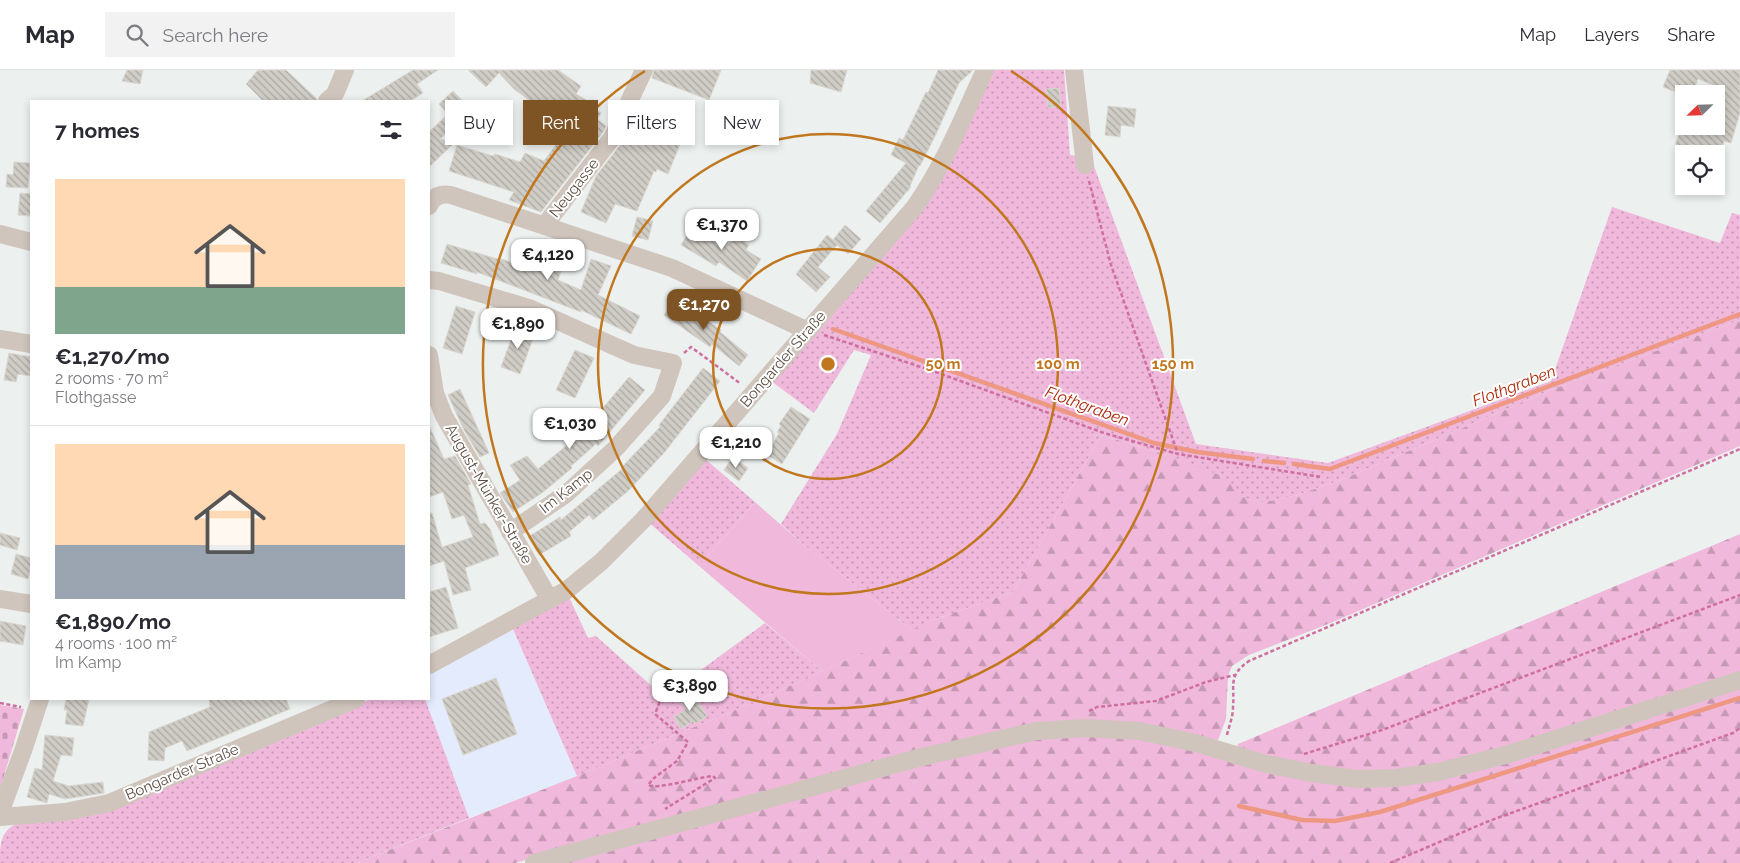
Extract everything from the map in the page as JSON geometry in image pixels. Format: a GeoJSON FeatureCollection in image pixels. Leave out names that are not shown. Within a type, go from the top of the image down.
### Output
{"type":"FeatureCollection","features":[{"type":"Feature","properties":{"kind":"street"},"geometry":{"type":"LineString","coordinates":[[328,100],[335,94],[345,70]]}},
{"type":"Feature","properties":{"kind":"street","name":"Neugasse"},"geometry":{"type":"LineString","coordinates":[[544,226],[612,138],[644,70]]}},
{"type":"Feature","properties":{"kind":"street","name":"Bongarder Straße"},"geometry":{"type":"LineString","coordinates":[[430,664],[550,600],[582,579],[621,544],[661,501],[903,222],[923,196],[942,162],[985,70]]}},
{"type":"Feature","properties":{"kind":"street"},"geometry":{"type":"LineString","coordinates":[[1074,70],[1085,165]]}},
{"type":"Feature","properties":{"kind":"street"},"geometry":{"type":"LineString","coordinates":[[430,205],[437,196],[448,194],[618,249],[672,268],[808,331]]}},
{"type":"Feature","properties":{"kind":"street"},"geometry":{"type":"LineString","coordinates":[[0,234],[30,242]]}},
{"type":"Feature","properties":{"kind":"street"},"geometry":{"type":"LineString","coordinates":[[430,280],[529,308],[634,355],[673,362]]}},
{"type":"Feature","properties":{"kind":"street"},"geometry":{"type":"LineString","coordinates":[[0,339],[30,344]]}},
{"type":"Feature","properties":{"kind":"street","name":"August-Münker-Straße"},"geometry":{"type":"LineString","coordinates":[[430,361],[435,393],[444,416],[550,600]]}},
{"type":"Feature","properties":{"kind":"street","name":"Im Kamp"},"geometry":{"type":"LineString","coordinates":[[510,532],[566,494],[616,448],[662,396],[673,362]]}},
{"type":"Feature","properties":{"kind":"street"},"geometry":{"type":"LineString","coordinates":[[0,599],[30,604]]}},
{"type":"Feature","properties":{"kind":"street"},"geometry":{"type":"LineString","coordinates":[[534,863],[931,755],[1020,734],[1071,728],[1139,731],[1196,743],[1266,764],[1343,778],[1369,780],[1410,777],[1453,769],[1509,754],[1740,680]]}},
{"type":"Feature","properties":{"kind":"street","name":"Bongarder Straße"},"geometry":{"type":"LineString","coordinates":[[0,815],[65,812],[108,803],[354,700]]}},
{"type":"Feature","properties":{"kind":"street"},"geometry":{"type":"LineString","coordinates":[[0,815],[38,704]]}},
{"type":"Feature","properties":{"kind":"path"},"geometry":{"type":"LineString","coordinates":[[1085,165],[1111,266],[1178,454]]}},
{"type":"Feature","properties":{"kind":"path"},"geometry":{"type":"LineString","coordinates":[[808,331],[930,370],[1104,433],[1178,454],[1321,477]]}},
{"type":"Feature","properties":{"kind":"path"},"geometry":{"type":"LineString","coordinates":[[673,362],[691,347],[753,393]]}},
{"type":"Feature","properties":{"kind":"path"},"geometry":{"type":"LineString","coordinates":[[1071,728],[1097,707],[1156,701],[1206,682],[1234,675],[1243,665],[1254,659],[1740,449]]}},
{"type":"Feature","properties":{"kind":"path"},"geometry":{"type":"LineString","coordinates":[[1300,755],[1382,730],[1740,595]]}},
{"type":"Feature","properties":{"kind":"path"},"geometry":{"type":"LineString","coordinates":[[1222,751],[1233,710],[1234,675]]}},
{"type":"Feature","properties":{"kind":"path"},"geometry":{"type":"LineString","coordinates":[[658,814],[715,778],[713,776],[698,777],[664,786],[651,787],[648,785],[654,778],[677,761],[688,742],[655,714],[662,696]]}},
{"type":"Feature","properties":{"kind":"path"},"geometry":{"type":"LineString","coordinates":[[0,703],[38,704]]}},
{"type":"Feature","properties":{"kind":"path"},"geometry":{"type":"LineString","coordinates":[[1390,863],[1489,821],[1733,733],[1740,728]]}},
{"type":"Feature","properties":{"kind":"shaded area"},"geometry":{"type":"Polygon","coordinates":[[[513,629],[577,776],[469,818],[425,700],[430,700],[430,672],[513,629]]]}},
{"type":"Feature","properties":{"kind":"green space"},"geometry":{"type":"Polygon","coordinates":[[[990,70],[1064,70],[1070,155],[1091,158],[1196,444],[1328,463],[1551,381],[1612,207],[1720,243],[1732,213],[1740,215],[1740,320],[1551,390],[1341,480],[1294,496],[1260,503],[1237,495],[1167,455],[1101,435],[1013,592],[933,620],[912,630],[804,545],[781,524],[837,434],[871,355],[854,350],[814,413],[771,381],[922,207],[990,70]]]}},
{"type":"Feature","properties":{"kind":"green space"},"geometry":{"type":"Polygon","coordinates":[[[1740,320],[1740,446],[1333,622],[1249,655],[1232,666],[1228,676],[1226,719],[1218,740],[1093,720],[581,844],[515,863],[356,863],[577,776],[759,700],[933,620],[1013,592],[1101,435],[1167,455],[1227,478],[1238,495],[1260,503],[1294,496],[1341,480],[1551,390],[1740,320]]]}},
{"type":"Feature","properties":{"kind":"green space"},"geometry":{"type":"Polygon","coordinates":[[[704,458],[755,502],[699,566],[647,521],[704,458]]]}},
{"type":"Feature","properties":{"kind":"green space"},"geometry":{"type":"Polygon","coordinates":[[[755,502],[804,545],[912,630],[822,671],[699,566],[755,502]]]}},
{"type":"Feature","properties":{"kind":"green space"},"geometry":{"type":"Polygon","coordinates":[[[1740,534],[1740,674],[1462,761],[1371,774],[1264,757],[1237,747],[1238,744],[1740,534]]]}},
{"type":"Feature","properties":{"kind":"green space"},"geometry":{"type":"Polygon","coordinates":[[[569,597],[588,638],[596,636],[664,697],[765,623],[822,671],[759,700],[577,776],[513,629],[569,597]]]}},
{"type":"Feature","properties":{"kind":"green space"},"geometry":{"type":"Polygon","coordinates":[[[1740,686],[1740,863],[555,863],[1028,738],[1126,735],[1365,785],[1740,686]]]}},
{"type":"Feature","properties":{"kind":"green space"},"geometry":{"type":"Polygon","coordinates":[[[369,700],[425,700],[469,818],[356,863],[0,863],[3,836],[14,825],[273,741],[369,700]]]}},
{"type":"Feature","properties":{"kind":"green space"},"geometry":{"type":"Polygon","coordinates":[[[0,705],[24,709],[0,789],[0,705]]]}},
{"type":"Feature","properties":{"kind":"building"},"geometry":{"type":"Polygon","coordinates":[[[127,70],[143,70],[140,84],[122,81],[127,70]]]}},
{"type":"Feature","properties":{"kind":"building"},"geometry":{"type":"Polygon","coordinates":[[[258,70],[286,70],[317,100],[262,100],[246,84],[258,70]]]}},
{"type":"Feature","properties":{"kind":"building"},"geometry":{"type":"Polygon","coordinates":[[[413,70],[438,70],[417,84],[423,93],[412,100],[364,100],[413,70]]]}},
{"type":"Feature","properties":{"kind":"building"},"geometry":{"type":"Polygon","coordinates":[[[468,70],[558,70],[581,86],[576,94],[586,100],[529,100],[514,89],[499,73],[486,87],[468,70]]]}},
{"type":"Feature","properties":{"kind":"building"},"geometry":{"type":"Polygon","coordinates":[[[654,70],[721,70],[709,100],[652,78],[654,70]]]}},
{"type":"Feature","properties":{"kind":"building"},"geometry":{"type":"Polygon","coordinates":[[[811,70],[847,70],[841,92],[810,83],[811,70]]]}},
{"type":"Feature","properties":{"kind":"building"},"geometry":{"type":"Polygon","coordinates":[[[938,70],[973,70],[959,83],[936,134],[919,165],[911,187],[880,223],[866,211],[906,163],[891,155],[899,138],[903,140],[938,70]]]}},
{"type":"Feature","properties":{"kind":"building"},"geometry":{"type":"Polygon","coordinates":[[[1670,70],[1740,70],[1740,113],[1731,143],[1724,141],[1723,145],[1675,145],[1679,135],[1725,135],[1725,85],[1713,85],[1698,79],[1696,85],[1675,85],[1675,92],[1663,87],[1670,70]]]}},
{"type":"Feature","properties":{"kind":"building"},"geometry":{"type":"Polygon","coordinates":[[[1059,88],[1061,106],[1048,108],[1046,89],[1059,88]]]}},
{"type":"Feature","properties":{"kind":"building"},"geometry":{"type":"Polygon","coordinates":[[[453,91],[462,100],[445,100],[445,111],[439,104],[453,91]]]}},
{"type":"Feature","properties":{"kind":"building"},"geometry":{"type":"Polygon","coordinates":[[[1108,106],[1136,109],[1134,127],[1121,125],[1120,137],[1105,135],[1108,106]]]}},
{"type":"Feature","properties":{"kind":"building"},"geometry":{"type":"Polygon","coordinates":[[[445,117],[445,134],[440,139],[445,140],[445,145],[452,145],[430,166],[430,131],[445,117]]]}},
{"type":"Feature","properties":{"kind":"building"},"geometry":{"type":"Polygon","coordinates":[[[598,120],[606,126],[598,138],[598,120]]]}},
{"type":"Feature","properties":{"kind":"building"},"geometry":{"type":"Polygon","coordinates":[[[457,145],[520,162],[525,153],[544,161],[556,145],[593,145],[541,212],[509,200],[514,192],[449,171],[457,145]]]}},
{"type":"Feature","properties":{"kind":"building"},"geometry":{"type":"Polygon","coordinates":[[[620,145],[680,145],[668,174],[657,169],[656,172],[654,171],[637,211],[615,204],[606,223],[581,212],[596,176],[620,145]]]}},
{"type":"Feature","properties":{"kind":"building"},"geometry":{"type":"Polygon","coordinates":[[[14,162],[30,163],[28,188],[6,187],[7,174],[13,175],[14,162]]]}},
{"type":"Feature","properties":{"kind":"building"},"geometry":{"type":"Polygon","coordinates":[[[20,193],[30,194],[30,216],[18,215],[20,193]]]}},
{"type":"Feature","properties":{"kind":"building"},"geometry":{"type":"Polygon","coordinates":[[[637,217],[653,221],[648,240],[632,236],[637,217]]]}},
{"type":"Feature","properties":{"kind":"building"},"geometry":{"type":"Polygon","coordinates":[[[694,223],[729,244],[734,235],[749,245],[746,250],[761,259],[747,281],[719,262],[716,266],[681,245],[694,223]]]}},
{"type":"Feature","properties":{"kind":"building"},"geometry":{"type":"Polygon","coordinates":[[[845,225],[861,239],[848,254],[837,245],[818,267],[830,277],[816,292],[796,274],[827,235],[833,240],[845,225]]]}},
{"type":"Feature","properties":{"kind":"building"},"geometry":{"type":"Polygon","coordinates":[[[531,242],[567,253],[558,280],[581,290],[591,259],[611,266],[598,295],[640,316],[631,334],[581,310],[581,312],[477,272],[477,274],[441,263],[447,244],[502,259],[523,267],[531,242]]]}},
{"type":"Feature","properties":{"kind":"building"},"geometry":{"type":"Polygon","coordinates":[[[675,299],[721,330],[720,332],[748,355],[739,366],[712,344],[710,347],[664,315],[675,299]]]}},
{"type":"Feature","properties":{"kind":"building"},"geometry":{"type":"Polygon","coordinates":[[[456,306],[475,312],[462,354],[443,348],[456,306]]]}},
{"type":"Feature","properties":{"kind":"building"},"geometry":{"type":"Polygon","coordinates":[[[516,326],[535,333],[520,374],[501,367],[516,326]]]}},
{"type":"Feature","properties":{"kind":"building"},"geometry":{"type":"Polygon","coordinates":[[[575,350],[594,358],[575,398],[556,390],[575,350]]]}},
{"type":"Feature","properties":{"kind":"building"},"geometry":{"type":"Polygon","coordinates":[[[9,353],[30,357],[30,376],[18,374],[16,382],[4,380],[9,353]]]}},
{"type":"Feature","properties":{"kind":"building"},"geometry":{"type":"Polygon","coordinates":[[[703,368],[720,381],[664,453],[628,491],[593,520],[589,515],[569,532],[571,536],[539,555],[528,537],[560,517],[561,520],[622,469],[660,427],[659,425],[703,368]]]}},
{"type":"Feature","properties":{"kind":"building"},"geometry":{"type":"Polygon","coordinates":[[[629,377],[645,390],[598,446],[596,444],[571,466],[572,468],[542,493],[513,512],[500,493],[520,480],[510,465],[527,456],[538,469],[566,446],[569,448],[629,377]]]}},
{"type":"Feature","properties":{"kind":"building"},"geometry":{"type":"Polygon","coordinates":[[[460,389],[489,453],[480,457],[464,430],[448,395],[460,389]]]}},
{"type":"Feature","properties":{"kind":"building"},"geometry":{"type":"Polygon","coordinates":[[[791,407],[810,419],[782,464],[767,455],[779,433],[777,432],[781,426],[779,424],[791,407]]]}},
{"type":"Feature","properties":{"kind":"building"},"geometry":{"type":"Polygon","coordinates":[[[430,427],[444,459],[455,456],[471,484],[468,485],[480,524],[485,523],[490,529],[499,555],[465,568],[471,590],[453,595],[444,561],[430,566],[430,513],[432,513],[442,547],[473,537],[464,515],[452,519],[443,492],[430,497],[430,427]]]}},
{"type":"Feature","properties":{"kind":"building"},"geometry":{"type":"Polygon","coordinates":[[[733,457],[748,468],[739,481],[724,470],[733,457]]]}},
{"type":"Feature","properties":{"kind":"building"},"geometry":{"type":"Polygon","coordinates":[[[0,533],[20,538],[17,550],[0,545],[0,533]]]}},
{"type":"Feature","properties":{"kind":"building"},"geometry":{"type":"Polygon","coordinates":[[[16,554],[30,558],[28,579],[11,574],[16,554]]]}},
{"type":"Feature","properties":{"kind":"building"},"geometry":{"type":"Polygon","coordinates":[[[446,587],[458,628],[430,637],[430,592],[446,587]]]}},
{"type":"Feature","properties":{"kind":"building"},"geometry":{"type":"Polygon","coordinates":[[[0,621],[26,626],[23,645],[0,641],[0,621]]]}},
{"type":"Feature","properties":{"kind":"building"},"geometry":{"type":"Polygon","coordinates":[[[496,678],[517,734],[463,755],[442,699],[496,678]]]}},
{"type":"Feature","properties":{"kind":"building"},"geometry":{"type":"Polygon","coordinates":[[[693,693],[707,716],[695,724],[693,721],[681,729],[674,717],[686,709],[680,701],[693,693]]]}},
{"type":"Feature","properties":{"kind":"building"},"geometry":{"type":"Polygon","coordinates":[[[66,700],[89,700],[83,726],[65,724],[67,710],[64,710],[66,700]]]}},
{"type":"Feature","properties":{"kind":"building"},"geometry":{"type":"Polygon","coordinates":[[[209,700],[286,700],[290,709],[187,751],[182,741],[165,748],[164,761],[148,760],[149,732],[210,707],[209,700]]]}},
{"type":"Feature","properties":{"kind":"building"},"geometry":{"type":"Polygon","coordinates":[[[45,735],[74,738],[72,756],[61,755],[53,781],[69,786],[103,782],[104,793],[65,799],[49,794],[47,803],[27,797],[35,768],[42,770],[45,735]]]}},
{"type":"Feature","properties":{"kind":"waterway","name":"Flothgraben"},"geometry":{"type":"LineString","coordinates":[[1294,464],[1330,469],[1740,314]]}},
{"type":"Feature","properties":{"kind":"waterway","name":"Flothgraben"},"geometry":{"type":"LineString","coordinates":[[833,329],[1154,443],[1197,452],[1253,459]]}},
{"type":"Feature","properties":{"kind":"waterway","name":"Flothgraben"},"geometry":{"type":"LineString","coordinates":[[1264,461],[1284,463]]}},
{"type":"Feature","properties":{"kind":"waterway"},"geometry":{"type":"LineString","coordinates":[[1239,806],[1302,820],[1335,821],[1380,812],[1740,698]]}}]}
